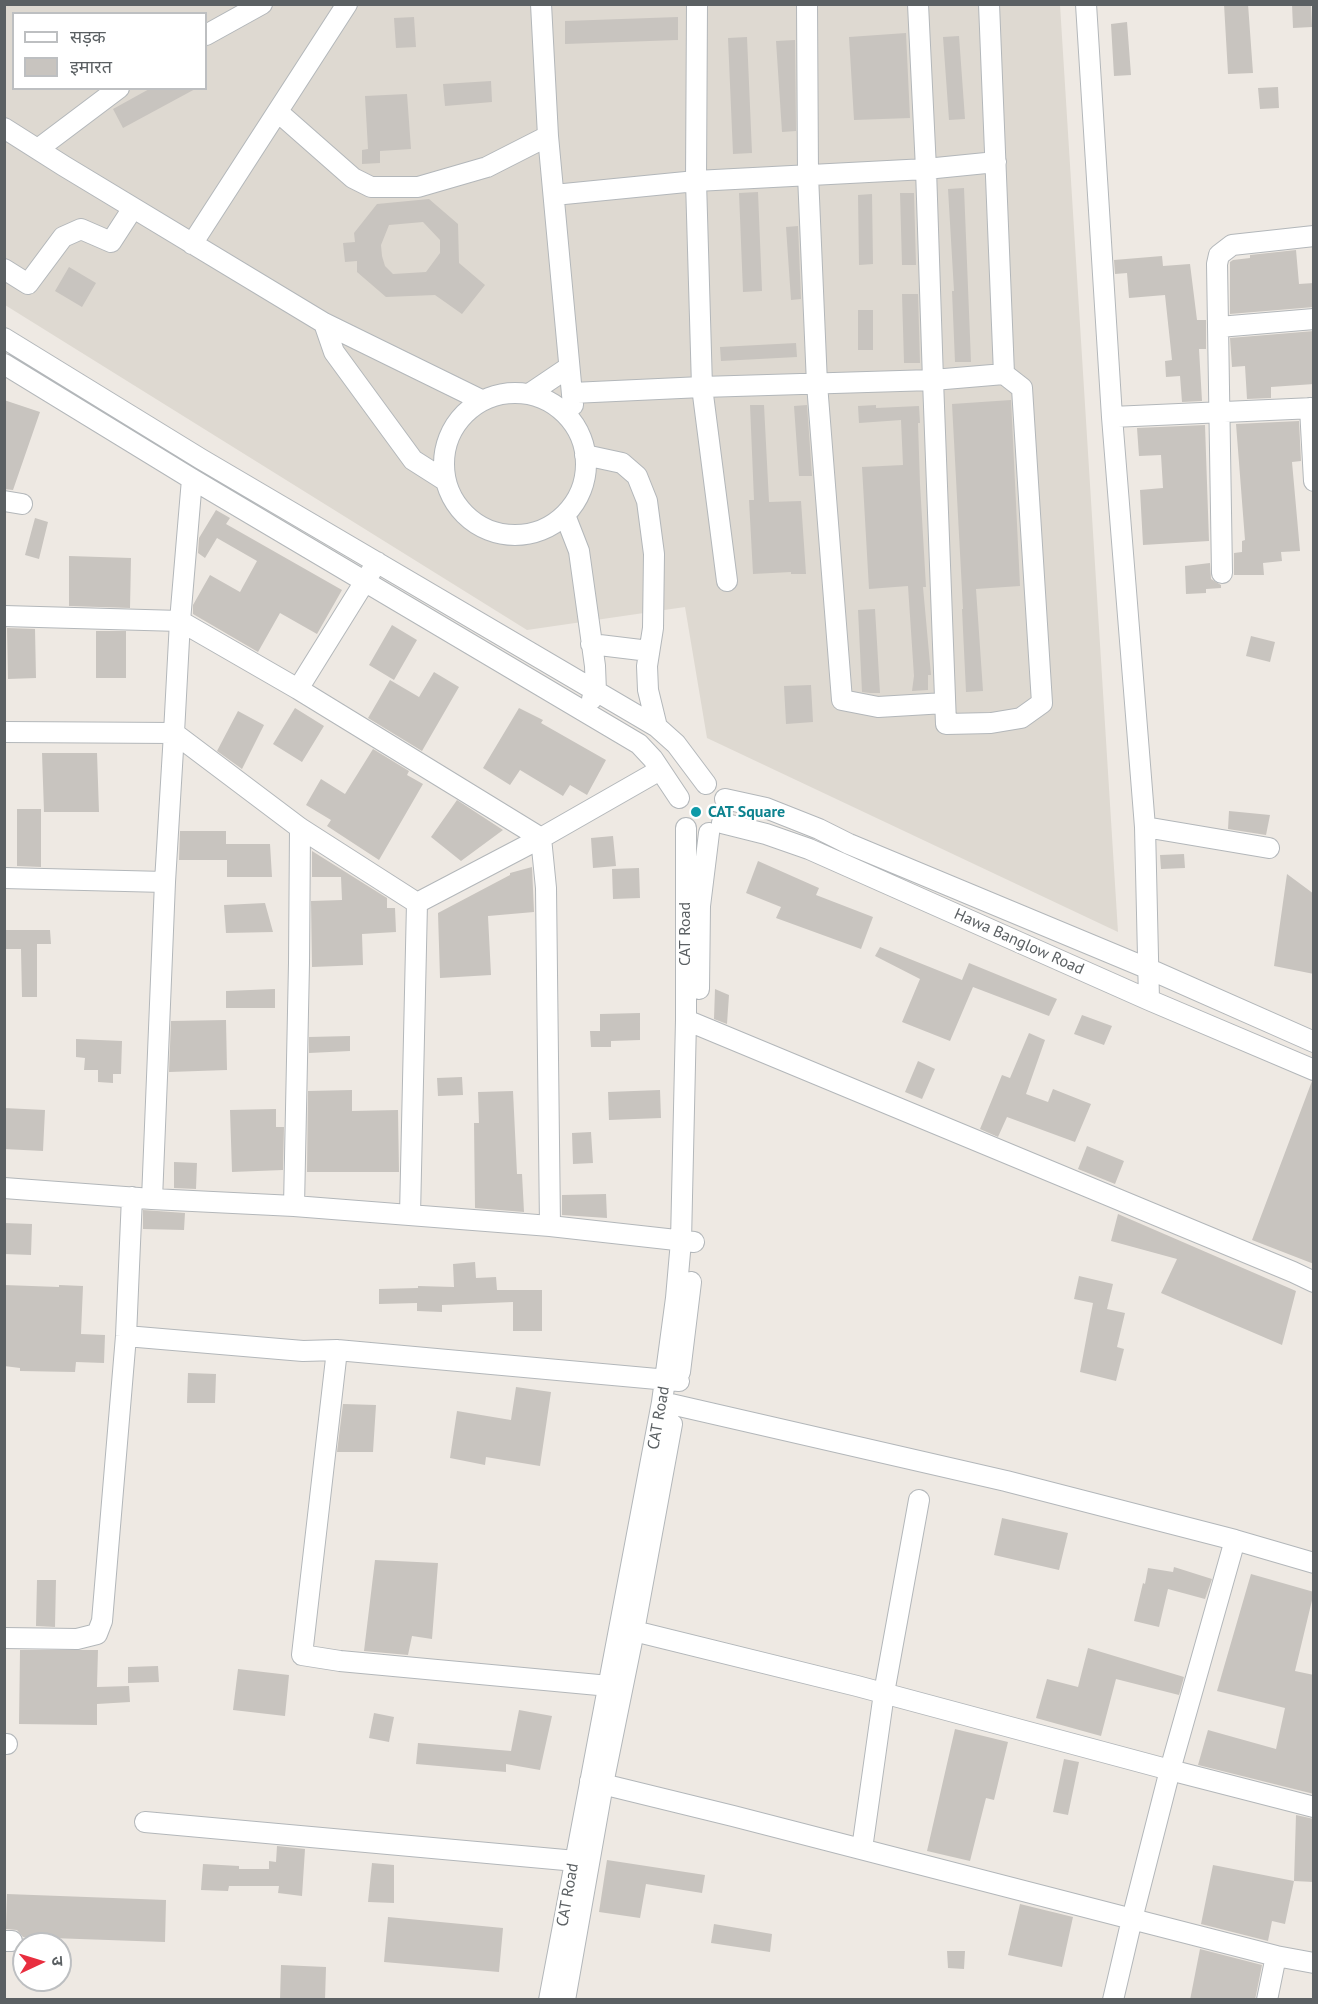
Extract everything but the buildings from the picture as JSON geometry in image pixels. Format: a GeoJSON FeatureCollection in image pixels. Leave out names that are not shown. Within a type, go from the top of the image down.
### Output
{"type":"FeatureCollection","features":[{"type":"Feature","properties":{"kind":"street"},"geometry":{"type":"LineString","coordinates":[[207,34],[262,4]]}},
{"type":"Feature","properties":{"kind":"street"},"geometry":{"type":"LineString","coordinates":[[192,244],[347,4]]}},
{"type":"Feature","properties":{"kind":"street"},"geometry":{"type":"LineString","coordinates":[[541,4],[548,136],[574,425]]}},
{"type":"Feature","properties":{"kind":"street"},"geometry":{"type":"LineString","coordinates":[[697,4],[696,181],[702,387],[727,582]]}},
{"type":"Feature","properties":{"kind":"street"},"geometry":{"type":"LineString","coordinates":[[807,4],[808,175],[817,384],[842,700],[878,706],[945,703]]}},
{"type":"Feature","properties":{"kind":"street"},"geometry":{"type":"LineString","coordinates":[[572,393],[933,380],[1004,374],[1022,388],[1042,703],[1021,718],[991,723],[945,724],[945,703],[933,380],[926,169],[918,4]]}},
{"type":"Feature","properties":{"kind":"street"},"geometry":{"type":"LineString","coordinates":[[989,4],[1004,374]]}},
{"type":"Feature","properties":{"kind":"street"},"geometry":{"type":"LineString","coordinates":[[1086,4],[1112,417],[1145,828],[1149,1000]]}},
{"type":"Feature","properties":{"kind":"street"},"geometry":{"type":"LineString","coordinates":[[38,149],[116,90]]}},
{"type":"Feature","properties":{"kind":"street"},"geometry":{"type":"LineString","coordinates":[[278,112],[353,178],[371,187],[418,187],[487,167],[548,136]]}},
{"type":"Feature","properties":{"kind":"street"},"geometry":{"type":"LineString","coordinates":[[4,128],[324,323],[481,400]]}},
{"type":"Feature","properties":{"kind":"street"},"geometry":{"type":"LineString","coordinates":[[554,195],[696,181],[926,169],[996,162]]}},
{"type":"Feature","properties":{"kind":"street"},"geometry":{"type":"LineString","coordinates":[[4,269],[28,284],[63,237],[81,229],[111,242],[133,208]]}},
{"type":"Feature","properties":{"kind":"street"},"geometry":{"type":"LineString","coordinates":[[1222,573],[1217,264],[1219,255],[1232,245],[1314,236]]}},
{"type":"Feature","properties":{"kind":"street"},"geometry":{"type":"LineString","coordinates":[[1219,327],[1314,319]]}},
{"type":"Feature","properties":{"kind":"street"},"geometry":{"type":"LineString","coordinates":[[324,323],[334,352],[413,460],[446,481]]}},
{"type":"Feature","properties":{"kind":"street"},"geometry":{"type":"LineString","coordinates":[[4,338],[201,459],[657,727],[676,744],[706,784],[721,792],[725,799],[726,815],[716,828],[693,832],[686,828],[677,814],[679,798],[690,786],[706,784]]}},
{"type":"Feature","properties":{"kind":"street"},"geometry":{"type":"LineString","coordinates":[[4,364],[192,479],[639,744],[679,798]]}},
{"type":"Feature","properties":{"kind":"street"},"geometry":{"type":"LineString","coordinates":[[529,394],[569,367]]}},
{"type":"Feature","properties":{"kind":"street"},"geometry":{"type":"LineString","coordinates":[[504,393],[529,394],[551,403],[564,412],[582,439],[585,477],[578,497],[565,515],[548,528],[527,534],[506,535],[485,529],[467,518],[454,501],[446,481],[444,458],[450,434],[463,415],[481,400],[504,393]]}},
{"type":"Feature","properties":{"kind":"street"},"geometry":{"type":"LineString","coordinates":[[1112,417],[1312,408],[1314,481]]}},
{"type":"Feature","properties":{"kind":"street"},"geometry":{"type":"LineString","coordinates":[[585,455],[622,463],[637,476],[647,501],[654,554],[653,628],[647,666],[648,690],[657,727]]}},
{"type":"Feature","properties":{"kind":"street"},"geometry":{"type":"LineString","coordinates":[[152,1199],[165,882],[180,621],[192,479]]}},
{"type":"Feature","properties":{"kind":"street"},"geometry":{"type":"LineString","coordinates":[[565,515],[579,551],[596,692],[585,712]]}},
{"type":"Feature","properties":{"kind":"street"},"geometry":{"type":"LineString","coordinates":[[298,689],[377,562]]}},
{"type":"Feature","properties":{"kind":"street"},"geometry":{"type":"LineString","coordinates":[[4,616],[180,621],[298,689],[541,838]]}},
{"type":"Feature","properties":{"kind":"street"},"geometry":{"type":"LineString","coordinates":[[591,644],[649,651]]}},
{"type":"Feature","properties":{"kind":"street"},"geometry":{"type":"LineString","coordinates":[[4,732],[174,733],[300,828],[417,903]]}},
{"type":"Feature","properties":{"kind":"street"},"geometry":{"type":"LineString","coordinates":[[417,903],[541,838],[660,770]]}},
{"type":"Feature","properties":{"kind":"street","name":"Hawa Banglow Road"},"geometry":{"type":"LineString","coordinates":[[725,799],[766,808],[819,829],[849,844],[1149,969],[1314,1042]]}},
{"type":"Feature","properties":{"kind":"street"},"geometry":{"type":"LineString","coordinates":[[294,1206],[300,828]]}},
{"type":"Feature","properties":{"kind":"street","name":"CAT Road"},"geometry":{"type":"LineString","coordinates":[[686,828],[692,1023]]}},
{"type":"Feature","properties":{"kind":"street","name":"Hawa Banglow Road"},"geometry":{"type":"LineString","coordinates":[[716,828],[766,834],[809,849],[1149,1000],[1314,1070]]}},
{"type":"Feature","properties":{"kind":"street","name":"CAT Road"},"geometry":{"type":"LineString","coordinates":[[616,1686],[634,1631],[672,1380],[687,1241],[692,1023],[700,906],[716,828]]}},
{"type":"Feature","properties":{"kind":"street"},"geometry":{"type":"LineString","coordinates":[[1145,828],[1269,848]]}},
{"type":"Feature","properties":{"kind":"street"},"geometry":{"type":"LineString","coordinates":[[541,838],[546,888],[550,1226]]}},
{"type":"Feature","properties":{"kind":"street"},"geometry":{"type":"LineString","coordinates":[[840,863],[849,844]]}},
{"type":"Feature","properties":{"kind":"street"},"geometry":{"type":"LineString","coordinates":[[4,878],[165,882]]}},
{"type":"Feature","properties":{"kind":"street"},"geometry":{"type":"LineString","coordinates":[[410,1215],[417,903]]}},
{"type":"Feature","properties":{"kind":"street"},"geometry":{"type":"LineString","coordinates":[[692,1023],[1314,1282]]}},
{"type":"Feature","properties":{"kind":"street"},"geometry":{"type":"LineString","coordinates":[[4,1188],[410,1215],[550,1226],[687,1241]]}},
{"type":"Feature","properties":{"kind":"street"},"geometry":{"type":"LineString","coordinates":[[4,1638],[77,1639],[97,1634],[102,1621],[126,1336],[132,1197]]}},
{"type":"Feature","properties":{"kind":"street"},"geometry":{"type":"LineString","coordinates":[[126,1336],[303,1351],[337,1350],[672,1380]]}},
{"type":"Feature","properties":{"kind":"street"},"geometry":{"type":"LineString","coordinates":[[337,1350],[302,1655],[339,1661],[616,1686]]}},
{"type":"Feature","properties":{"kind":"street"},"geometry":{"type":"LineString","coordinates":[[669,1403],[1006,1481],[1235,1540],[1314,1563]]}},
{"type":"Feature","properties":{"kind":"street","name":"CAT Road"},"geometry":{"type":"LineString","coordinates":[[549,2000],[582,1862],[669,1403]]}},
{"type":"Feature","properties":{"kind":"street"},"geometry":{"type":"LineString","coordinates":[[862,1849],[884,1693],[919,1500]]}},
{"type":"Feature","properties":{"kind":"street"},"geometry":{"type":"LineString","coordinates":[[1113,2000],[1170,1770],[1235,1540]]}},
{"type":"Feature","properties":{"kind":"street"},"geometry":{"type":"LineString","coordinates":[[634,1631],[884,1693],[1314,1808]]}},
{"type":"Feature","properties":{"kind":"street"},"geometry":{"type":"LineString","coordinates":[[597,1783],[1276,1956],[1314,1963]]}},
{"type":"Feature","properties":{"kind":"street"},"geometry":{"type":"LineString","coordinates":[[145,1822],[582,1862]]}},
{"type":"Feature","properties":{"kind":"street","name":"CAT Road"},"geometry":{"type":"LineString","coordinates":[[565,2000],[582,1862]]}},
{"type":"Feature","properties":{"kind":"street"},"geometry":{"type":"LineString","coordinates":[[1267,2000],[1276,1956]]}},
{"type":"Feature","properties":{"kind":"shaded area"},"geometry":{"type":"Polygon","coordinates":[[[4,5],[1060,5],[1118,932],[707,738],[685,607],[527,630],[5,305],[4,5]]]}},
{"type":"Feature","properties":{"kind":"place","name":"CAT Square"},"geometry":{"type":"Point","coordinates":[696,812]}}]}
